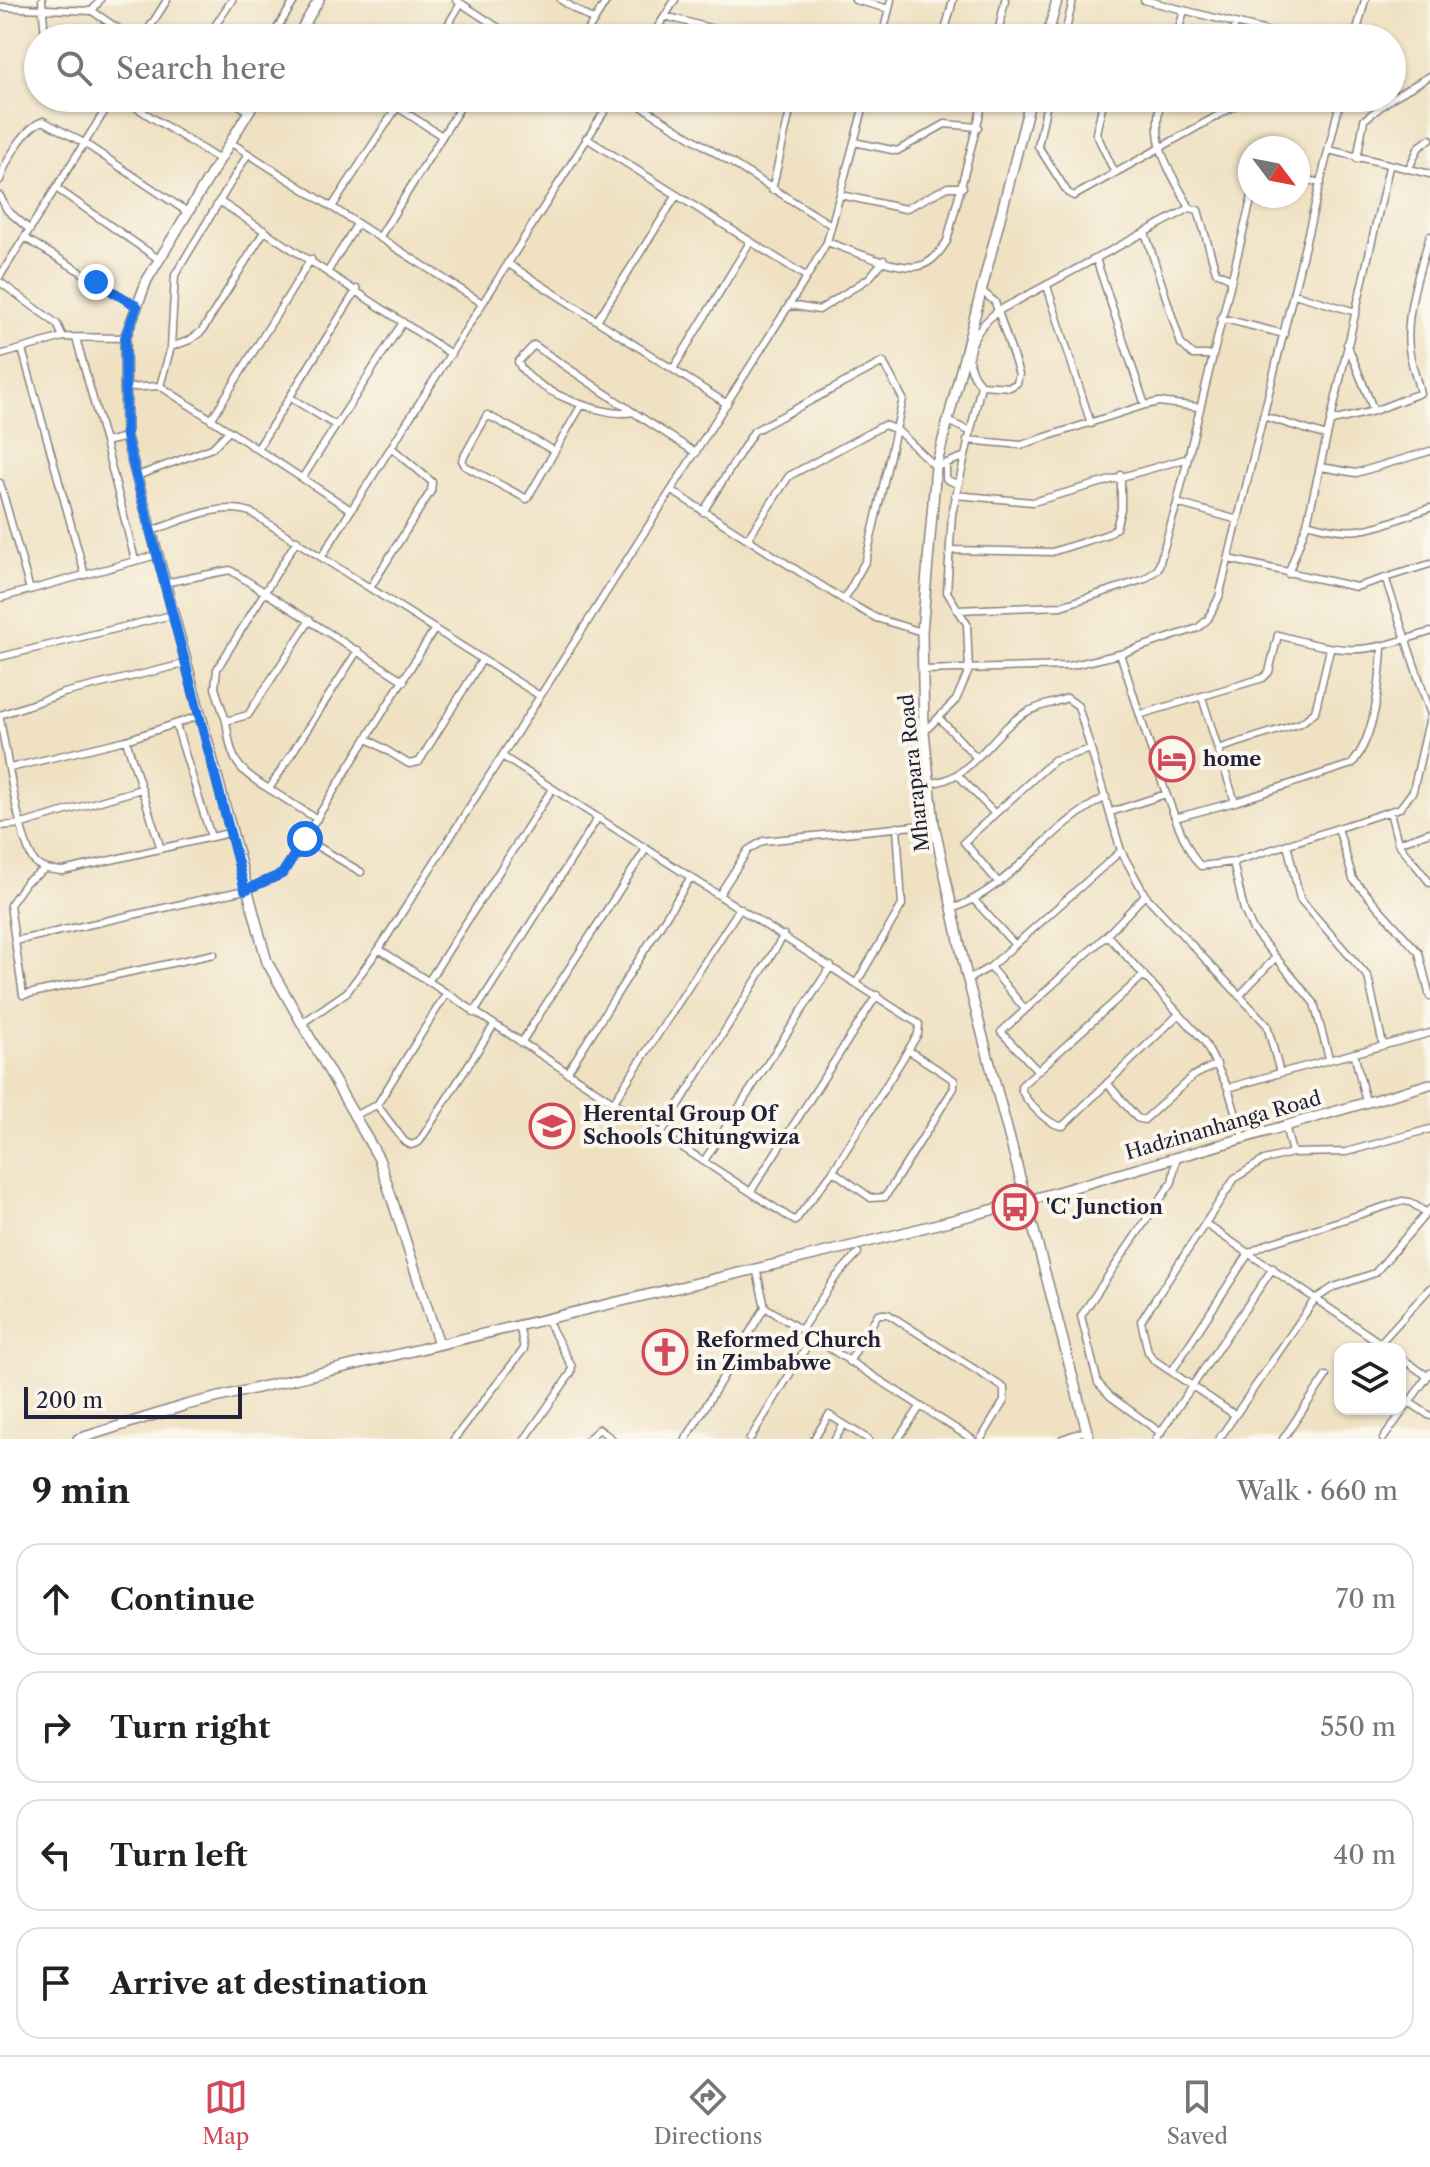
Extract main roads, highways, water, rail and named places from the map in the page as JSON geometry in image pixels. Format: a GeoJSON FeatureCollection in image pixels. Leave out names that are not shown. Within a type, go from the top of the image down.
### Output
{"type":"FeatureCollection","features":[{"type":"Feature","properties":{"kind":"place","name":"home"},"geometry":{"type":"Point","coordinates":[1172,759]}},
{"type":"Feature","properties":{"kind":"place","name":"Herental Group Of Schools Chitungwiza"},"geometry":{"type":"Point","coordinates":[552,1126]}},
{"type":"Feature","properties":{"kind":"place","name":"'C' Junction"},"geometry":{"type":"Point","coordinates":[1015,1207]}},
{"type":"Feature","properties":{"kind":"place","name":"Reformed Church in Zimbabwe"},"geometry":{"type":"Point","coordinates":[665,1352]}}]}
